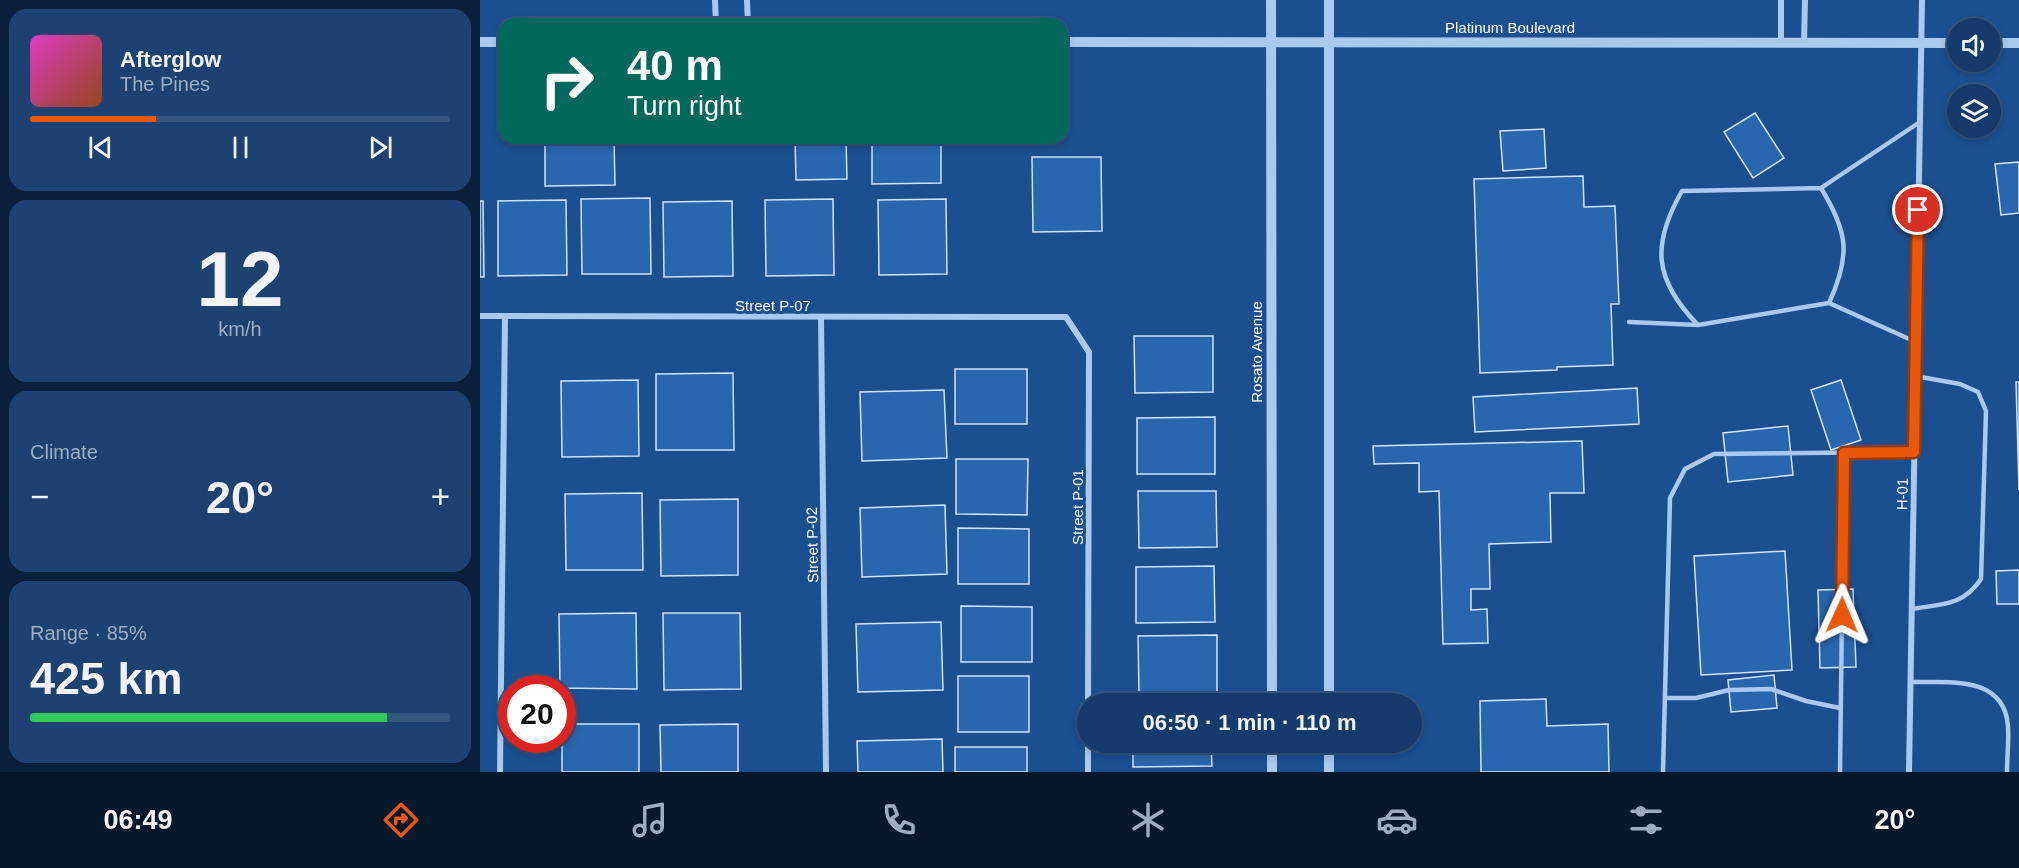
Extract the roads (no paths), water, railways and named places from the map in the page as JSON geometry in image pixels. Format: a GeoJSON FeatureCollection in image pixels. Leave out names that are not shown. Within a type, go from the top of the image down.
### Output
{"type":"FeatureCollection","features":[{"type":"Feature","properties":{"kind":"street"},"geometry":{"type":"LineString","coordinates":[[715,0],[716,18]]}},
{"type":"Feature","properties":{"kind":"street"},"geometry":{"type":"LineString","coordinates":[[747,0],[748,18]]}},
{"type":"Feature","properties":{"kind":"street","name":"Rosato Avenue"},"geometry":{"type":"LineString","coordinates":[[1271,0],[1272,693]]}},
{"type":"Feature","properties":{"kind":"street"},"geometry":{"type":"LineString","coordinates":[[1329,0],[1329,693]]}},
{"type":"Feature","properties":{"kind":"street"},"geometry":{"type":"LineString","coordinates":[[1781,0],[1781,42]]}},
{"type":"Feature","properties":{"kind":"street"},"geometry":{"type":"LineString","coordinates":[[1804,43],[1805,0]]}},
{"type":"Feature","properties":{"kind":"street","name":"H-01"},"geometry":{"type":"LineString","coordinates":[[1909,772],[1922,0]]}},
{"type":"Feature","properties":{"kind":"street"},"geometry":{"type":"LineString","coordinates":[[480,42],[498,42]]}},
{"type":"Feature","properties":{"kind":"street","name":"Platinum Boulevard"},"geometry":{"type":"LineString","coordinates":[[1068,42],[1947,43]]}},
{"type":"Feature","properties":{"kind":"street"},"geometry":{"type":"LineString","coordinates":[[2001,43],[2019,43]]}},
{"type":"Feature","properties":{"kind":"street","name":"Street P-07"},"geometry":{"type":"LineString","coordinates":[[480,316],[1066,317]]}},
{"type":"Feature","properties":{"kind":"street"},"geometry":{"type":"LineString","coordinates":[[500,772],[505,316]]}},
{"type":"Feature","properties":{"kind":"street","name":"Street P-02"},"geometry":{"type":"LineString","coordinates":[[821,317],[826,772]]}},
{"type":"Feature","properties":{"kind":"street","name":"Street P-01"},"geometry":{"type":"LineString","coordinates":[[1066,317],[1089,352],[1088,693]]}},
{"type":"Feature","properties":{"kind":"street"},"geometry":{"type":"LineString","coordinates":[[1088,753],[1088,772]]}},
{"type":"Feature","properties":{"kind":"street"},"geometry":{"type":"LineString","coordinates":[[1272,753],[1272,772]]}},
{"type":"Feature","properties":{"kind":"street"},"geometry":{"type":"LineString","coordinates":[[1329,753],[1329,772]]}},
{"type":"Feature","properties":{"kind":"lane"},"geometry":{"type":"LineString","coordinates":[[1698,325],[1678,304],[1665,278],[1661,248],[1666,218],[1682,191],[1821,188],[1920,122]]}},
{"type":"Feature","properties":{"kind":"lane"},"geometry":{"type":"LineString","coordinates":[[1821,188],[1837,214],[1845,245],[1842,276],[1829,303]]}},
{"type":"Feature","properties":{"kind":"lane"},"geometry":{"type":"LineString","coordinates":[[1629,322],[1698,325],[1829,303],[1916,342]]}},
{"type":"Feature","properties":{"kind":"lane"},"geometry":{"type":"LineString","coordinates":[[1912,609],[1956,602],[1971,593],[1981,579],[1986,411],[1978,392],[1960,384],[1915,376]]}},
{"type":"Feature","properties":{"kind":"lane"},"geometry":{"type":"LineString","coordinates":[[1663,772],[1670,498],[1685,469],[1714,454],[1914,452]]}},
{"type":"Feature","properties":{"kind":"lane"},"geometry":{"type":"LineString","coordinates":[[1840,772],[1844,453]]}},
{"type":"Feature","properties":{"kind":"lane"},"geometry":{"type":"LineString","coordinates":[[1911,682],[1972,683],[1996,696],[2008,723],[2007,772]]}},
{"type":"Feature","properties":{"kind":"lane"},"geometry":{"type":"LineString","coordinates":[[1665,698],[1696,698],[1729,690],[1771,689],[1806,701],[1840,708]]}}]}
